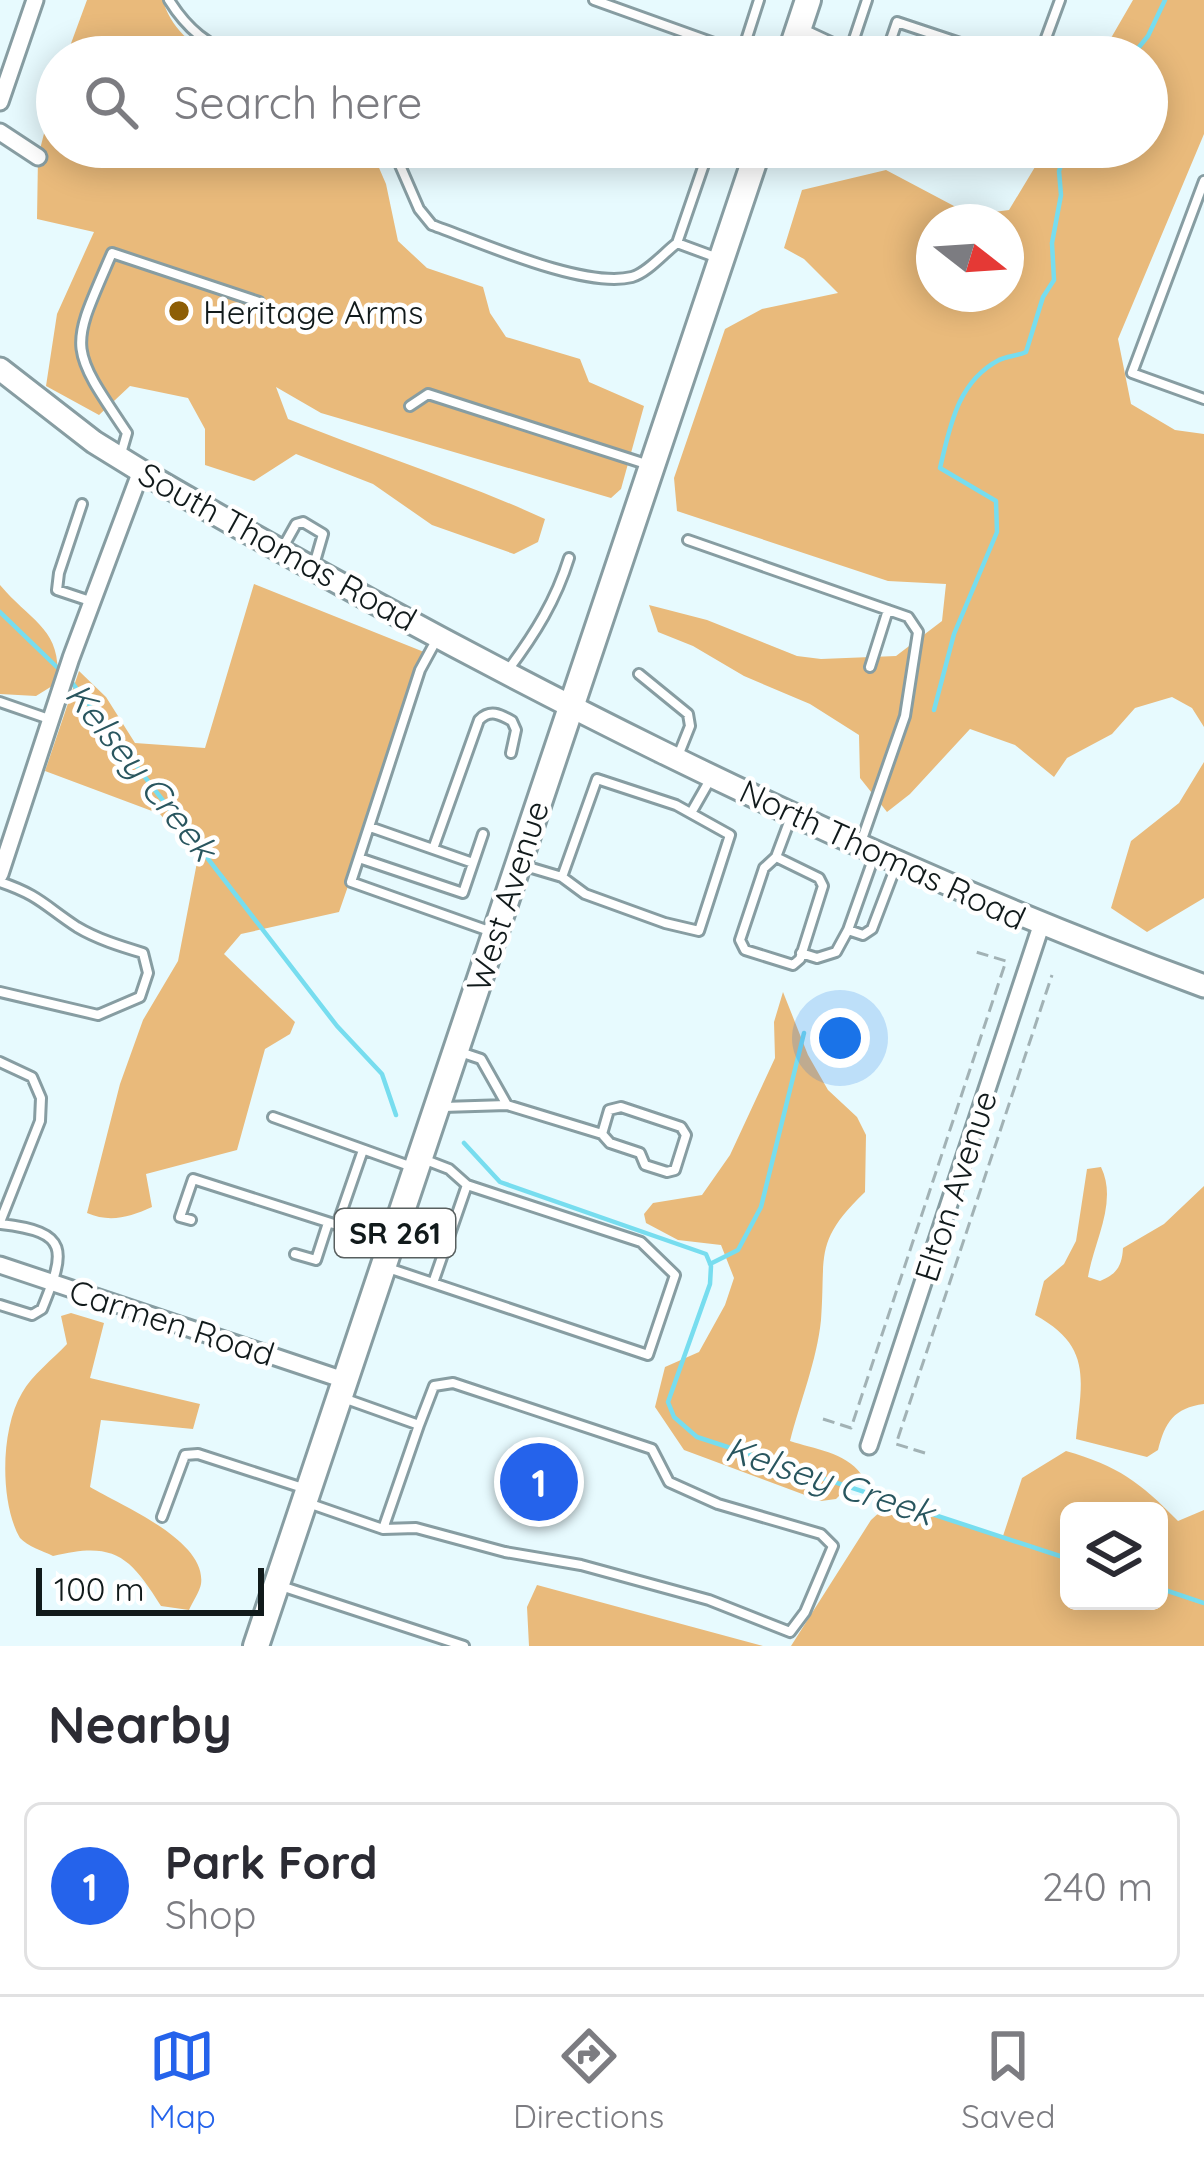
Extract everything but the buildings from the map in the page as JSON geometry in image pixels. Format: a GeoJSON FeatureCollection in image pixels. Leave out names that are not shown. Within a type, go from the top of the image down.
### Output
{"type":"FeatureCollection","features":[{"type":"Feature","properties":{"kind":"main road","name":"West Avenue"},"geometry":{"type":"LineString","coordinates":[[256,1646],[752,168]]}},
{"type":"Feature","properties":{"kind":"street"},"geometry":{"type":"LineString","coordinates":[[0,102],[35,0]]}},
{"type":"Feature","properties":{"kind":"street"},"geometry":{"type":"LineString","coordinates":[[0,132],[36,156]]}},
{"type":"Feature","properties":{"kind":"street","name":"South Thomas Road"},"geometry":{"type":"LineString","coordinates":[[0,369],[44,406],[141,472],[569,704]]}},
{"type":"Feature","properties":{"kind":"street"},"geometry":{"type":"LineString","coordinates":[[0,878],[71,658],[141,472]]}},
{"type":"Feature","properties":{"kind":"street","name":"North Thomas Road"},"geometry":{"type":"LineString","coordinates":[[569,704],[896,864],[1041,926],[1204,986]]}},
{"type":"Feature","properties":{"kind":"street","name":"Elton Avenue"},"geometry":{"type":"LineString","coordinates":[[869,1446],[1041,926]]}},
{"type":"Feature","properties":{"kind":"street","name":"Carmen Road"},"geometry":{"type":"LineString","coordinates":[[0,1265],[342,1389]]}},
{"type":"Feature","properties":{"kind":"lane"},"geometry":{"type":"LineString","coordinates":[[169,0],[199,36]]}},
{"type":"Feature","properties":{"kind":"lane"},"geometry":{"type":"LineString","coordinates":[[594,0],[690,36]]}},
{"type":"Feature","properties":{"kind":"lane"},"geometry":{"type":"LineString","coordinates":[[747,36],[759,0]]}},
{"type":"Feature","properties":{"kind":"lane"},"geometry":{"type":"LineString","coordinates":[[855,36],[867,0]]}},
{"type":"Feature","properties":{"kind":"lane"},"geometry":{"type":"LineString","coordinates":[[1047,36],[1060,0]]}},
{"type":"Feature","properties":{"kind":"lane"},"geometry":{"type":"LineString","coordinates":[[803,16],[827,36]]}},
{"type":"Feature","properties":{"kind":"lane"},"geometry":{"type":"LineString","coordinates":[[892,36],[897,22],[939,36]]}},
{"type":"Feature","properties":{"kind":"lane"},"geometry":{"type":"LineString","coordinates":[[401,168],[419,209],[432,225],[573,274],[608,278],[636,276],[677,243],[703,168]]}},
{"type":"Feature","properties":{"kind":"lane"},"geometry":{"type":"LineString","coordinates":[[1204,182],[1132,374],[1204,399]]}},
{"type":"Feature","properties":{"kind":"lane"},"geometry":{"type":"LineString","coordinates":[[677,243],[721,259]]}},
{"type":"Feature","properties":{"kind":"lane"},"geometry":{"type":"LineString","coordinates":[[120,458],[127,433],[91,380],[79,352],[81,324],[112,253],[259,302]]}},
{"type":"Feature","properties":{"kind":"lane"},"geometry":{"type":"LineString","coordinates":[[410,406],[428,394],[650,466]]}},
{"type":"Feature","properties":{"kind":"lane"},"geometry":{"type":"LineString","coordinates":[[82,504],[57,590],[91,602]]}},
{"type":"Feature","properties":{"kind":"lane"},"geometry":{"type":"LineString","coordinates":[[282,549],[296,524],[303,522],[323,534],[314,566]]}},
{"type":"Feature","properties":{"kind":"lane"},"geometry":{"type":"LineString","coordinates":[[688,540],[908,617],[918,632],[905,716],[848,929],[836,952],[817,958],[802,953]]}},
{"type":"Feature","properties":{"kind":"lane"},"geometry":{"type":"LineString","coordinates":[[508,671],[550,610],[569,558]]}},
{"type":"Feature","properties":{"kind":"lane"},"geometry":{"type":"LineString","coordinates":[[870,667],[887,610]]}},
{"type":"Feature","properties":{"kind":"lane"},"geometry":{"type":"LineString","coordinates":[[439,636],[420,670],[351,882],[495,932]]}},
{"type":"Feature","properties":{"kind":"lane"},"geometry":{"type":"LineString","coordinates":[[639,674],[688,714],[690,726],[677,757]]}},
{"type":"Feature","properties":{"kind":"lane"},"geometry":{"type":"LineString","coordinates":[[0,702],[50,719]]}},
{"type":"Feature","properties":{"kind":"lane"},"geometry":{"type":"LineString","coordinates":[[434,849],[478,720],[493,713],[512,721],[516,730],[512,752]]}},
{"type":"Feature","properties":{"kind":"lane"},"geometry":{"type":"LineString","coordinates":[[691,814],[712,775]]}},
{"type":"Feature","properties":{"kind":"lane"},"geometry":{"type":"LineString","coordinates":[[518,864],[562,877],[585,894],[699,931],[730,835],[691,814],[597,779],[562,877]]}},
{"type":"Feature","properties":{"kind":"lane"},"geometry":{"type":"LineString","coordinates":[[776,856],[819,878],[823,886],[802,953],[793,965],[745,950],[740,940],[764,868],[776,856],[792,815]]}},
{"type":"Feature","properties":{"kind":"lane"},"geometry":{"type":"LineString","coordinates":[[370,826],[473,863]]}},
{"type":"Feature","properties":{"kind":"lane"},"geometry":{"type":"LineString","coordinates":[[359,858],[463,893],[483,834]]}},
{"type":"Feature","properties":{"kind":"lane"},"geometry":{"type":"LineString","coordinates":[[848,929],[863,934],[872,929],[896,864]]}},
{"type":"Feature","properties":{"kind":"lane"},"geometry":{"type":"LineString","coordinates":[[0,878],[35,893],[78,927],[142,953],[148,973],[140,997],[98,1015],[0,992]]}},
{"type":"Feature","properties":{"kind":"lane"},"geometry":{"type":"LineString","coordinates":[[456,1051],[481,1059],[507,1105]]}},
{"type":"Feature","properties":{"kind":"lane"},"geometry":{"type":"LineString","coordinates":[[0,1062],[32,1076],[41,1098],[40,1120],[0,1223],[46,1235],[60,1253],[42,1309],[32,1315],[0,1305]]}},
{"type":"Feature","properties":{"kind":"lane"},"geometry":{"type":"LineString","coordinates":[[437,1105],[451,1109],[507,1105],[602,1134],[610,1143],[640,1153],[645,1165],[667,1172],[675,1170],[686,1136],[681,1127],[621,1107],[609,1110],[602,1134]]}},
{"type":"Feature","properties":{"kind":"lane"},"geometry":{"type":"LineString","coordinates":[[191,1220],[180,1216],[193,1179],[332,1224],[360,1245],[434,1283],[648,1355],[675,1275],[641,1242],[467,1185],[449,1169],[363,1150],[273,1117]]}},
{"type":"Feature","properties":{"kind":"lane"},"geometry":{"type":"LineString","coordinates":[[295,1254],[316,1260],[363,1150]]}},
{"type":"Feature","properties":{"kind":"lane"},"geometry":{"type":"LineString","coordinates":[[434,1283],[467,1185]]}},
{"type":"Feature","properties":{"kind":"lane"},"geometry":{"type":"LineString","coordinates":[[162,1517],[185,1455],[198,1454],[383,1529],[416,1528],[505,1552],[581,1565],[709,1600],[790,1632],[806,1612],[833,1546],[821,1534],[718,1504],[669,1482],[652,1449],[453,1383],[434,1386],[383,1529]]}},
{"type":"Feature","properties":{"kind":"lane"},"geometry":{"type":"LineString","coordinates":[[342,1389],[419,1425]]}},
{"type":"Feature","properties":{"kind":"lane"},"geometry":{"type":"LineString","coordinates":[[276,1585],[464,1646]]}},
{"type":"Feature","properties":{"kind":"path"},"geometry":{"type":"LineString","coordinates":[[823,1419],[851,1428],[999,984],[1006,962],[976,952]]}},
{"type":"Feature","properties":{"kind":"path"},"geometry":{"type":"LineString","coordinates":[[925,1453],[896,1444],[1052,975]]}},
{"type":"Feature","properties":{"kind":"shaded area"},"geometry":{"type":"Polygon","coordinates":[[[87,0],[163,0],[185,36],[74,36],[87,0]]]}},
{"type":"Feature","properties":{"kind":"shaded area"},"geometry":{"type":"Polygon","coordinates":[[[1133,0],[1204,0],[1204,134],[1118,339],[1131,404],[1175,430],[1204,434],[1204,727],[1192,708],[1172,697],[1135,708],[1112,734],[1067,758],[1054,777],[1015,745],[970,729],[887,812],[860,778],[859,735],[810,704],[658,632],[649,605],[707,620],[797,656],[821,659],[896,656],[942,621],[946,584],[888,581],[677,511],[674,478],[725,329],[762,309],[838,293],[804,259],[784,248],[802,190],[886,170],[950,204],[916,204],[916,312],[1024,312],[1024,204],[1013,204],[1034,168],[1168,168],[1168,36],[1112,36],[1133,0]]]}},
{"type":"Feature","properties":{"kind":"shaded area"},"geometry":{"type":"Polygon","coordinates":[[[38,168],[379,168],[398,241],[427,268],[483,287],[490,313],[506,337],[580,359],[589,382],[644,406],[621,489],[611,498],[321,413],[276,387],[288,419],[545,519],[538,542],[514,554],[432,525],[373,484],[296,454],[254,481],[205,465],[205,429],[188,398],[130,386],[99,415],[46,386],[57,314],[94,232],[37,219],[38,168]]]}},
{"type":"Feature","properties":{"kind":"shaded area"},"geometry":{"type":"Polygon","coordinates":[[[254,584],[429,654],[339,912],[241,934],[224,954],[295,1022],[290,1034],[265,1049],[237,1150],[146,1174],[152,1207],[120,1218],[95,1216],[87,1213],[120,1084],[143,1020],[178,961],[199,852],[187,846],[160,814],[45,771],[79,671],[106,697],[135,743],[205,748],[254,584]]]}},
{"type":"Feature","properties":{"kind":"shaded area"},"geometry":{"type":"Polygon","coordinates":[[[0,585],[42,628],[55,650],[57,683],[36,696],[0,694],[0,585]]]}},
{"type":"Feature","properties":{"kind":"shaded area"},"geometry":{"type":"Polygon","coordinates":[[[1204,762],[1204,898],[1147,932],[1111,908],[1131,841],[1179,803],[1204,762]]]}},
{"type":"Feature","properties":{"kind":"shaded area"},"geometry":{"type":"Polygon","coordinates":[[[783,992],[828,1090],[857,1117],[866,1135],[865,1192],[837,1224],[825,1250],[819,1335],[790,1441],[838,1456],[861,1474],[836,1499],[821,1501],[684,1450],[655,1407],[665,1367],[699,1352],[734,1278],[721,1245],[678,1240],[646,1223],[644,1214],[653,1203],[702,1195],[730,1155],[775,1058],[774,1022],[783,992]]]}},
{"type":"Feature","properties":{"kind":"shaded area"},"geometry":{"type":"Polygon","coordinates":[[[1101,1167],[1106,1208],[1088,1277],[1100,1281],[1118,1269],[1123,1248],[1164,1224],[1204,1186],[1204,1404],[1172,1418],[1158,1450],[1147,1457],[1076,1439],[1080,1368],[1067,1340],[1035,1315],[1044,1281],[1064,1264],[1076,1241],[1087,1169],[1101,1167]]]}},
{"type":"Feature","properties":{"kind":"shaded area"},"geometry":{"type":"Polygon","coordinates":[[[71,1313],[104,1323],[90,1378],[200,1404],[193,1429],[101,1420],[90,1487],[159,1526],[190,1553],[201,1584],[189,1610],[161,1606],[140,1575],[118,1557],[91,1550],[53,1556],[23,1541],[13,1524],[5,1467],[10,1426],[26,1386],[67,1344],[61,1316],[71,1313]]]}},
{"type":"Feature","properties":{"kind":"shaded area"},"geometry":{"type":"Polygon","coordinates":[[[1066,1451],[1100,1463],[1158,1502],[1060,1502],[1060,1610],[1168,1610],[1168,1511],[1178,1521],[1204,1510],[1204,1646],[791,1646],[871,1520],[893,1500],[1003,1536],[1022,1478],[1066,1451]]]}},
{"type":"Feature","properties":{"kind":"shaded area"},"geometry":{"type":"Polygon","coordinates":[[[537,1585],[763,1646],[529,1646],[527,1607],[537,1585]]]}},
{"type":"Feature","properties":{"kind":"waterway"},"geometry":{"type":"LineString","coordinates":[[1148,36],[1165,0]]}},
{"type":"Feature","properties":{"kind":"waterway"},"geometry":{"type":"LineString","coordinates":[[934,710],[954,634],[997,532],[996,501],[940,468],[957,407],[973,380],[999,360],[1026,352],[1043,297],[1054,280],[1052,243],[1061,195],[1060,168]]}},
{"type":"Feature","properties":{"kind":"waterway","name":"Kelsey Creek"},"geometry":{"type":"LineString","coordinates":[[0,612],[62,672]]}},
{"type":"Feature","properties":{"kind":"waterway","name":"Kelsey Creek"},"geometry":{"type":"LineString","coordinates":[[70,680],[337,1026],[382,1074],[396,1115]]}},
{"type":"Feature","properties":{"kind":"waterway"},"geometry":{"type":"LineString","coordinates":[[710,1264],[738,1250],[761,1207],[804,1033]]}},
{"type":"Feature","properties":{"kind":"waterway","name":"Kelsey Creek"},"geometry":{"type":"LineString","coordinates":[[464,1143],[500,1182],[706,1254],[710,1284],[668,1402],[674,1417],[697,1437],[1060,1556]]}},
{"type":"Feature","properties":{"kind":"waterway","name":"Kelsey Creek"},"geometry":{"type":"LineString","coordinates":[[1168,1591],[1204,1603]]}},
{"type":"Feature","properties":{"kind":"place","name":"Heritage Arms"},"geometry":{"type":"Point","coordinates":[179,311]}},
{"type":"Feature","properties":{"kind":"place","name":"Park Ford"},"geometry":{"type":"Point","coordinates":[539,1482]}}]}
